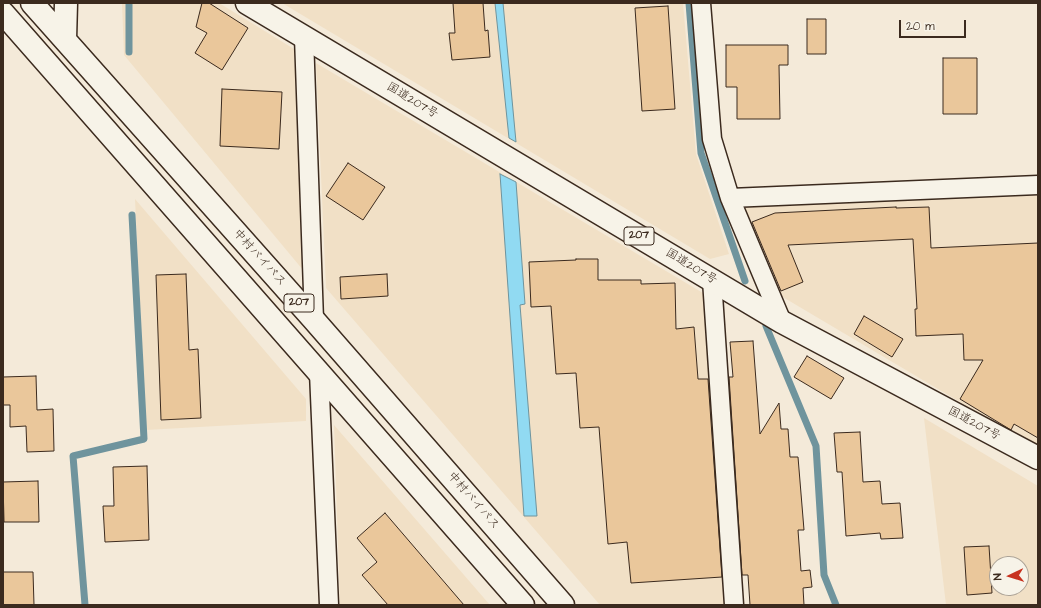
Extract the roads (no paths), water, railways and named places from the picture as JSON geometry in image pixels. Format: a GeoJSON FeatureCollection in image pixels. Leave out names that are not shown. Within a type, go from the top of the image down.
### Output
{"type":"FeatureCollection","features":[{"type":"Feature","properties":{"kind":"highway","name":"中村バイパス"},"geometry":{"type":"LineString","coordinates":[[32,3],[314,320],[561,604]]}},
{"type":"Feature","properties":{"kind":"highway"},"geometry":{"type":"LineString","coordinates":[[65,40],[66,3]]}},
{"type":"Feature","properties":{"kind":"highway","name":"国道207号"},"geometry":{"type":"LineString","coordinates":[[247,3],[782,322],[1038,458]]}},
{"type":"Feature","properties":{"kind":"highway","name":"207"},"geometry":{"type":"LineString","coordinates":[[3,14],[523,605]]}},
{"type":"Feature","properties":{"kind":"street"},"geometry":{"type":"LineString","coordinates":[[701,3],[712,139],[730,198],[782,322]]}},
{"type":"Feature","properties":{"kind":"street"},"geometry":{"type":"LineString","coordinates":[[304,37],[314,320]]}},
{"type":"Feature","properties":{"kind":"street"},"geometry":{"type":"LineString","coordinates":[[730,198],[1038,185]]}},
{"type":"Feature","properties":{"kind":"street"},"geometry":{"type":"LineString","coordinates":[[712,280],[734,605]]}},
{"type":"Feature","properties":{"kind":"street"},"geometry":{"type":"LineString","coordinates":[[319,372],[329,605]]}},
{"type":"Feature","properties":{"kind":"water"},"geometry":{"type":"Polygon","coordinates":[[[495,3],[503,3],[516,142],[509,138],[495,3]]]}},
{"type":"Feature","properties":{"kind":"water"},"geometry":{"type":"Polygon","coordinates":[[[500,174],[516,182],[525,304],[520,305],[537,516],[524,516],[500,174]]]}},
{"type":"Feature","properties":{"kind":"waterway"},"geometry":{"type":"LineString","coordinates":[[129,3],[129,52]]}},
{"type":"Feature","properties":{"kind":"waterway"},"geometry":{"type":"LineString","coordinates":[[689,3],[701,153],[745,281]]}},
{"type":"Feature","properties":{"kind":"waterway"},"geometry":{"type":"LineString","coordinates":[[85,605],[73,456],[144,439],[132,215]]}},
{"type":"Feature","properties":{"kind":"waterway"},"geometry":{"type":"LineString","coordinates":[[766,326],[816,446],[824,575],[836,605]]}}]}
